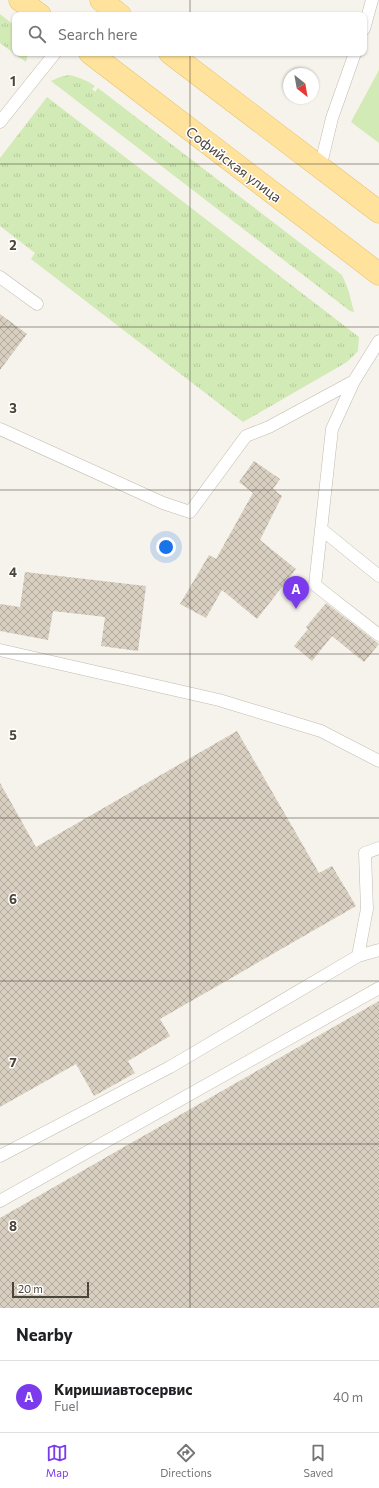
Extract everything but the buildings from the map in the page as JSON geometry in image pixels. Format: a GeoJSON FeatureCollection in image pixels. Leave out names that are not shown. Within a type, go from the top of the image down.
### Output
{"type":"FeatureCollection","features":[{"type":"Feature","properties":{"kind":"main road"},"geometry":{"type":"LineString","coordinates":[[20,0],[36,12]]}},
{"type":"Feature","properties":{"kind":"main road"},"geometry":{"type":"LineString","coordinates":[[101,0],[116,12]]}},
{"type":"Feature","properties":{"kind":"main road","name":"Софийская улица"},"geometry":{"type":"LineString","coordinates":[[94,56],[379,274]]}},
{"type":"Feature","properties":{"kind":"main road"},"geometry":{"type":"LineString","coordinates":[[174,56],[379,212]]}},
{"type":"Feature","properties":{"kind":"lane"},"geometry":{"type":"LineString","coordinates":[[367,18],[372,0]]}},
{"type":"Feature","properties":{"kind":"lane"},"geometry":{"type":"LineString","coordinates":[[0,122],[53,56]]}},
{"type":"Feature","properties":{"kind":"lane"},"geometry":{"type":"LineString","coordinates":[[320,168],[332,118],[354,56]]}},
{"type":"Feature","properties":{"kind":"lane"},"geometry":{"type":"LineString","coordinates":[[0,277],[37,304]]}},
{"type":"Feature","properties":{"kind":"lane"},"geometry":{"type":"LineString","coordinates":[[379,341],[354,381],[332,429],[315,585],[379,635]]}},
{"type":"Feature","properties":{"kind":"lane"},"geometry":{"type":"LineString","coordinates":[[0,429],[163,504],[190,512],[246,436],[269,427],[354,381]]}},
{"type":"Feature","properties":{"kind":"lane"},"geometry":{"type":"LineString","coordinates":[[321,529],[379,576]]}},
{"type":"Feature","properties":{"kind":"lane"},"geometry":{"type":"LineString","coordinates":[[0,650],[219,700],[321,731],[379,761]]}},
{"type":"Feature","properties":{"kind":"lane"},"geometry":{"type":"LineString","coordinates":[[358,956],[367,909],[365,853],[379,848]]}},
{"type":"Feature","properties":{"kind":"lane"},"geometry":{"type":"LineString","coordinates":[[0,1156],[170,1067],[358,956],[379,950]]}},
{"type":"Feature","properties":{"kind":"lane"},"geometry":{"type":"LineString","coordinates":[[0,1201],[379,988]]}},
{"type":"Feature","properties":{"kind":"green space"},"geometry":{"type":"Polygon","coordinates":[[[0,14],[12,24],[12,52],[0,43],[0,14]]]}},
{"type":"Feature","properties":{"kind":"green space"},"geometry":{"type":"Polygon","coordinates":[[[18,56],[27,56],[26,62],[18,56]]]}},
{"type":"Feature","properties":{"kind":"green space"},"geometry":{"type":"Polygon","coordinates":[[[379,70],[379,143],[351,122],[379,70]]]}},
{"type":"Feature","properties":{"kind":"green space"},"geometry":{"type":"Polygon","coordinates":[[[69,75],[92,84],[95,86],[92,89],[95,92],[98,88],[342,275],[348,289],[354,312],[350,311],[51,81],[69,75]]]}},
{"type":"Feature","properties":{"kind":"green space"},"geometry":{"type":"Polygon","coordinates":[[[47,97],[359,337],[358,351],[347,362],[243,422],[31,259],[35,253],[0,226],[0,158],[47,97]]]}},
{"type":"Feature","properties":{"kind":"place","name":"Киришиавтосервис"},"geometry":{"type":"Point","coordinates":[296,609]}}]}
